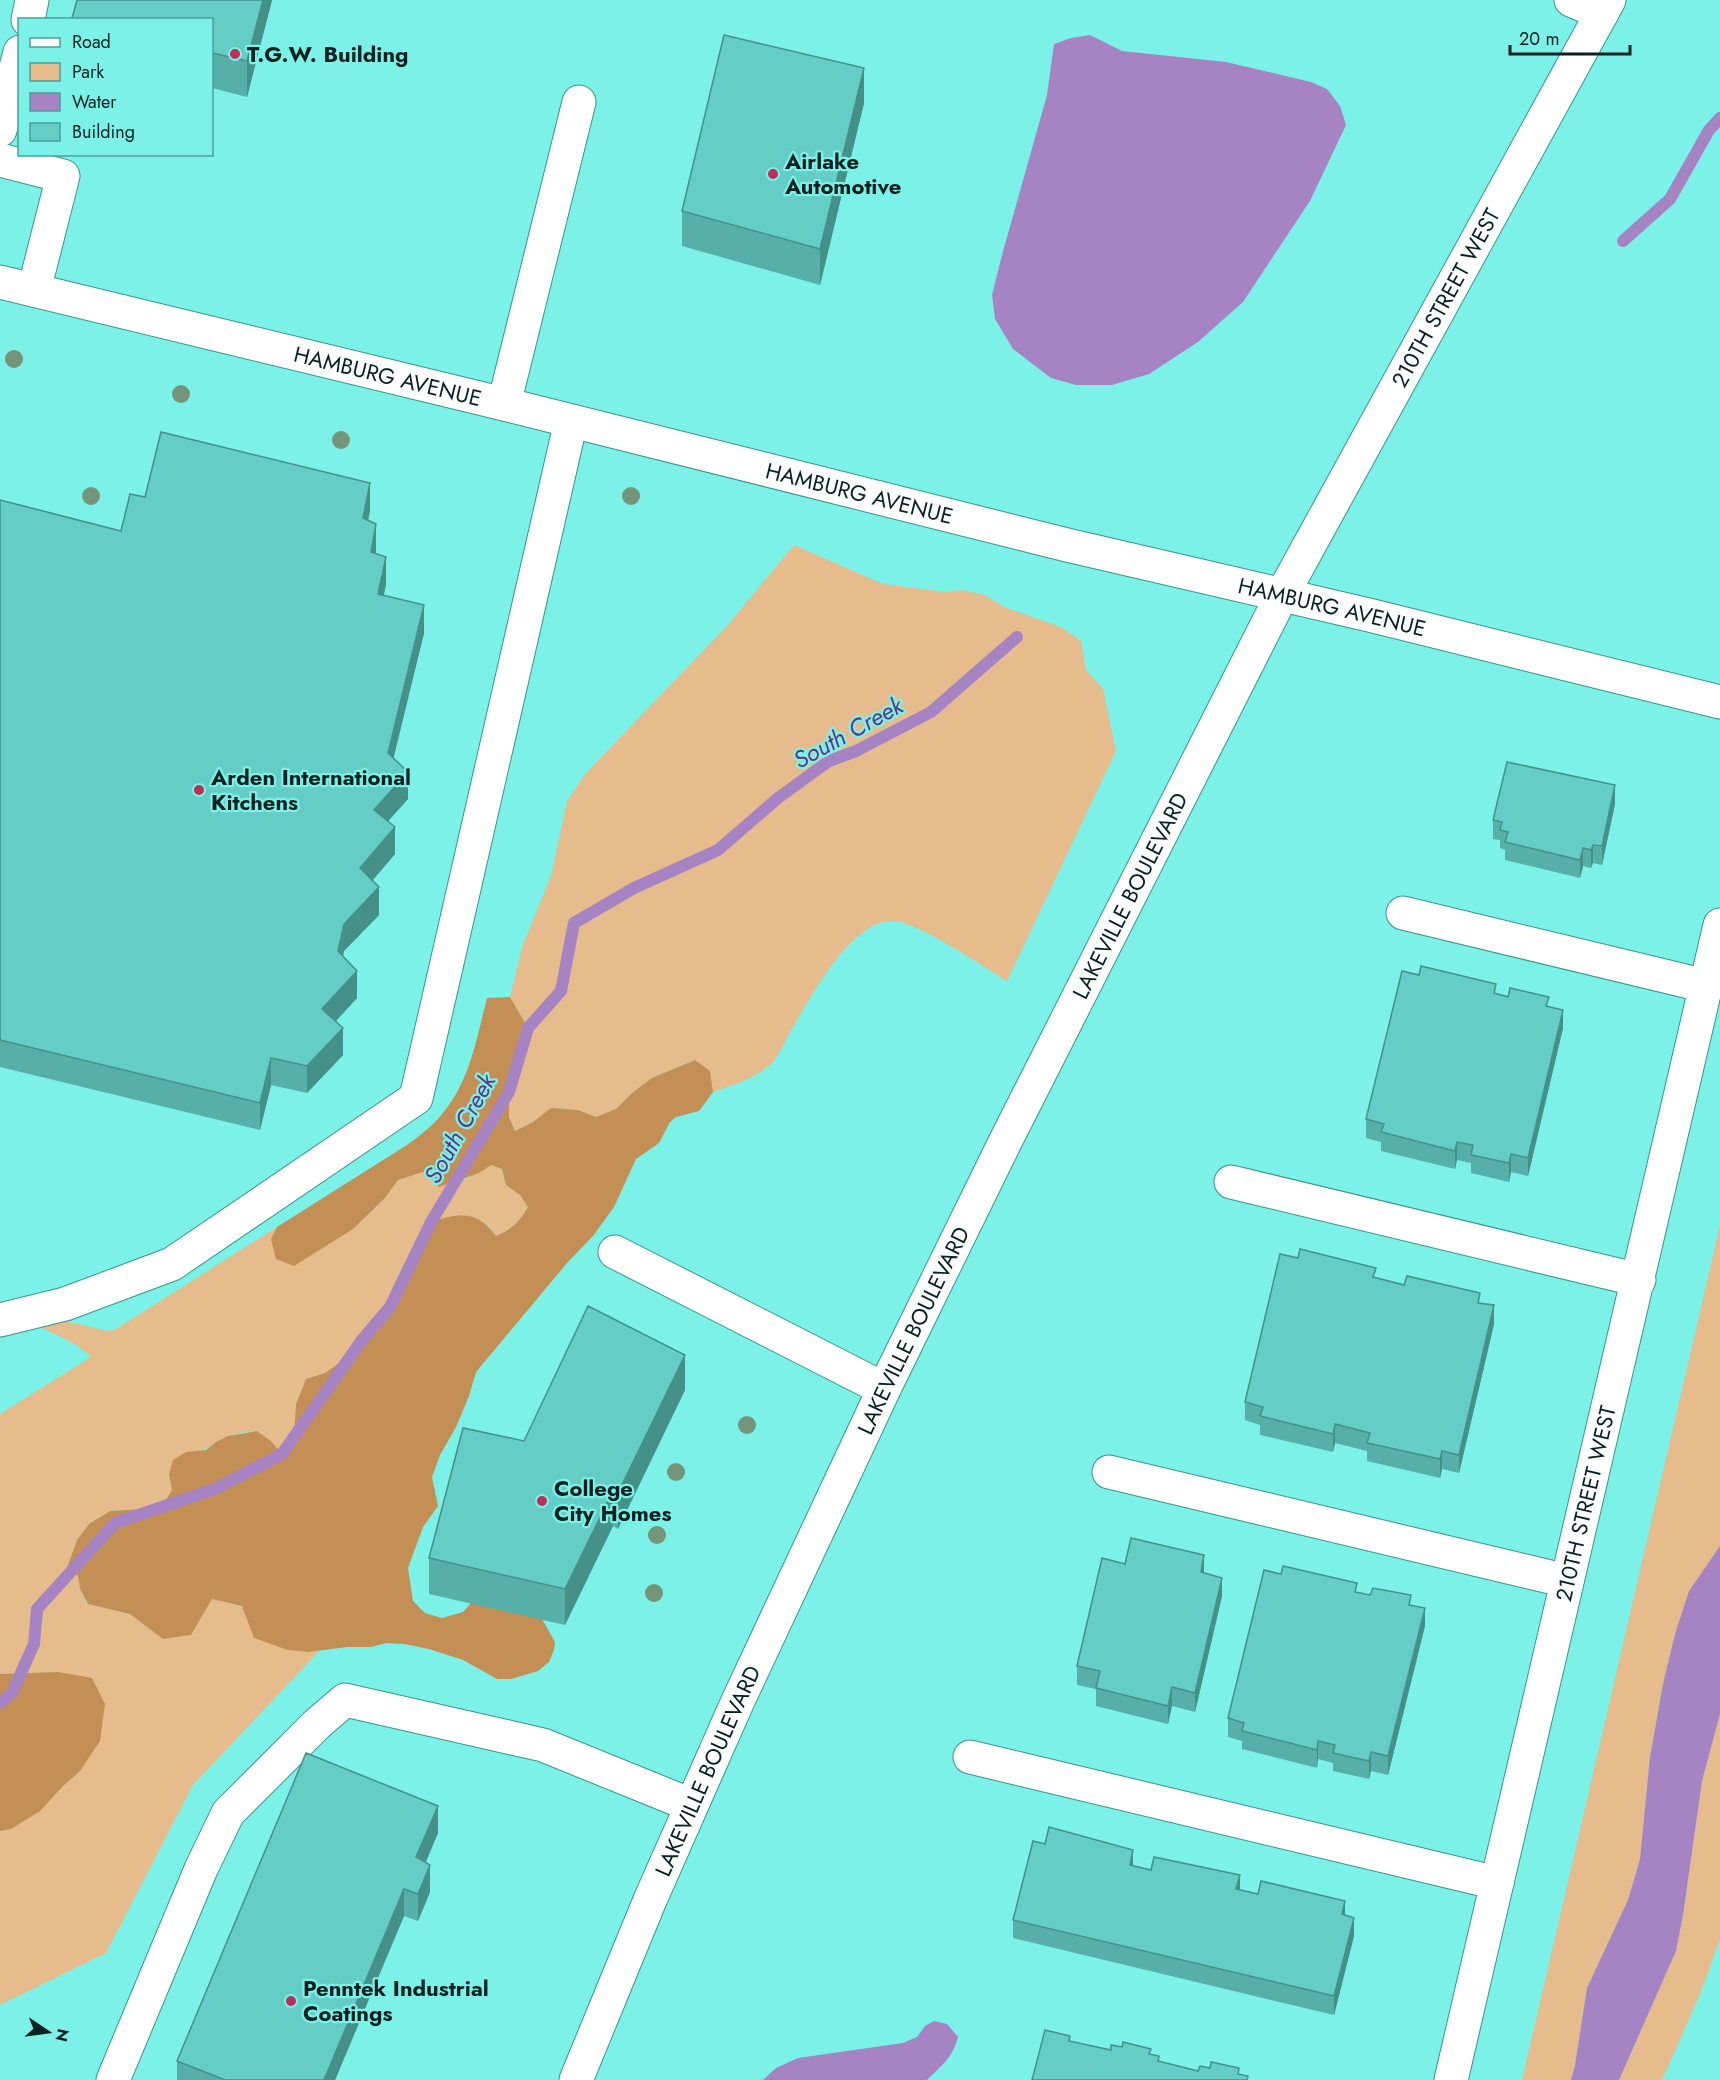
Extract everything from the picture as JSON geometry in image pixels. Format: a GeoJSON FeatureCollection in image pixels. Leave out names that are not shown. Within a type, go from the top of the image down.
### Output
{"type":"FeatureCollection","features":[{"type":"Feature","properties":{"kind":"street"},"geometry":{"type":"LineString","coordinates":[[28,18],[32,0]]}},
{"type":"Feature","properties":{"kind":"street"},"geometry":{"type":"LineString","coordinates":[[1571,0],[1606,6]]}},
{"type":"Feature","properties":{"kind":"street","name":"210TH STREET WEST"},"geometry":{"type":"LineString","coordinates":[[1282,595],[1606,6]]}},
{"type":"Feature","properties":{"kind":"street"},"geometry":{"type":"LineString","coordinates":[[0,130],[18,60]]}},
{"type":"Feature","properties":{"kind":"street"},"geometry":{"type":"LineString","coordinates":[[504,404],[579,102]]}},
{"type":"Feature","properties":{"kind":"street"},"geometry":{"type":"LineString","coordinates":[[0,160],[63,176],[34,290]]}},
{"type":"Feature","properties":{"kind":"street","name":"HAMBURG AVENUE"},"geometry":{"type":"LineString","coordinates":[[0,282],[504,404],[1067,545],[1720,702]]}},
{"type":"Feature","properties":{"kind":"street"},"geometry":{"type":"LineString","coordinates":[[0,1320],[65,1304],[172,1264],[416,1098],[571,421]]}},
{"type":"Feature","properties":{"kind":"street","name":"LAKEVILLE BOULEVARD"},"geometry":{"type":"LineString","coordinates":[[576,2080],[691,1805],[884,1389],[1005,1142],[1282,595]]}},
{"type":"Feature","properties":{"kind":"street"},"geometry":{"type":"LineString","coordinates":[[1403,913],[1706,986]]}},
{"type":"Feature","properties":{"kind":"street","name":"210TH STREET WEST"},"geometry":{"type":"LineString","coordinates":[[1451,2080],[1720,925]]}},
{"type":"Feature","properties":{"kind":"street"},"geometry":{"type":"LineString","coordinates":[[1232,1182],[1639,1280]]}},
{"type":"Feature","properties":{"kind":"street"},"geometry":{"type":"LineString","coordinates":[[615,1252],[884,1389]]}},
{"type":"Feature","properties":{"kind":"street"},"geometry":{"type":"LineString","coordinates":[[1109,1472],[1567,1581]]}},
{"type":"Feature","properties":{"kind":"street"},"geometry":{"type":"LineString","coordinates":[[113,2080],[201,1869],[228,1813],[317,1724],[345,1700],[543,1745],[691,1805]]}},
{"type":"Feature","properties":{"kind":"street"},"geometry":{"type":"LineString","coordinates":[[970,1758],[1497,1883]]}},
{"type":"Feature","properties":{"kind":"green space"},"geometry":{"type":"Polygon","coordinates":[[[794,545],[883,584],[946,592],[962,590],[985,595],[1004,607],[1061,627],[1081,641],[1086,670],[1103,689],[1116,751],[1007,981],[919,929],[894,921],[878,924],[862,933],[832,964],[807,1002],[776,1058],[757,1074],[713,1092],[710,1071],[694,1060],[652,1078],[616,1109],[596,1117],[578,1110],[552,1108],[533,1122],[515,1131],[509,1117],[509,1092],[528,1028],[510,997],[522,947],[551,876],[567,801],[586,773],[726,627],[794,545]]]}},
{"type":"Feature","properties":{"kind":"green space"},"geometry":{"type":"Polygon","coordinates":[[[491,1165],[502,1169],[506,1185],[520,1195],[528,1207],[522,1217],[510,1228],[495,1236],[488,1225],[431,1222],[390,1307],[351,1356],[325,1373],[306,1379],[296,1404],[294,1436],[282,1454],[271,1441],[257,1431],[221,1439],[199,1451],[186,1452],[169,1474],[172,1490],[161,1508],[110,1511],[89,1524],[77,1540],[68,1565],[78,1576],[80,1589],[87,1604],[130,1614],[163,1639],[200,1620],[211,1599],[242,1606],[308,1652],[320,1650],[193,1785],[106,1953],[0,2005],[0,1831],[11,1829],[80,1771],[58,1672],[0,1674],[0,1414],[91,1357],[73,1343],[0,1311],[0,1306],[108,1331],[116,1329],[277,1227],[271,1239],[342,1235],[353,1229],[385,1198],[398,1180],[426,1171],[456,1182],[479,1173],[491,1165]]]}},
{"type":"Feature","properties":{"kind":"green space"},"geometry":{"type":"Polygon","coordinates":[[[1720,1225],[1720,1546],[1711,1559],[1675,1634],[1663,1684],[1650,1757],[1640,1859],[1628,1900],[1587,1988],[1571,2080],[1522,2080],[1720,1225]]]}},
{"type":"Feature","properties":{"kind":"green space"},"geometry":{"type":"Polygon","coordinates":[[[1720,1714],[1720,1939],[1700,1994],[1662,2080],[1619,2080],[1676,1951],[1702,1781],[1720,1714]]]}},
{"type":"Feature","properties":{"kind":"shaded area"},"geometry":{"type":"Polygon","coordinates":[[[510,997],[528,1028],[509,1092],[509,1117],[515,1131],[533,1122],[551,1108],[578,1110],[596,1117],[616,1109],[652,1078],[695,1060],[710,1071],[713,1092],[699,1111],[676,1117],[670,1122],[659,1143],[636,1159],[614,1207],[593,1236],[567,1263],[476,1372],[469,1396],[456,1427],[440,1455],[432,1477],[438,1506],[423,1527],[408,1568],[413,1601],[425,1613],[442,1618],[463,1612],[471,1603],[542,1619],[555,1642],[549,1662],[538,1671],[511,1679],[497,1679],[463,1660],[404,1644],[386,1643],[371,1647],[347,1647],[308,1652],[288,1650],[254,1638],[242,1606],[212,1599],[191,1635],[163,1639],[130,1614],[88,1604],[80,1589],[78,1576],[68,1565],[77,1540],[89,1524],[110,1511],[161,1508],[172,1490],[169,1474],[173,1460],[186,1452],[206,1450],[228,1436],[257,1431],[271,1441],[282,1454],[294,1436],[296,1404],[306,1379],[325,1373],[351,1355],[390,1307],[431,1222],[450,1217],[467,1216],[482,1222],[496,1236],[511,1228],[525,1212],[528,1207],[520,1195],[506,1185],[502,1169],[491,1165],[479,1173],[439,1187],[426,1171],[398,1180],[385,1198],[353,1229],[294,1266],[276,1259],[271,1239],[277,1227],[407,1145],[442,1115],[463,1081],[487,998],[510,997]]]}},
{"type":"Feature","properties":{"kind":"shaded area"},"geometry":{"type":"Polygon","coordinates":[[[58,1672],[92,1678],[105,1704],[100,1741],[80,1771],[40,1811],[11,1829],[0,1831],[0,1674],[58,1672]]]}},
{"type":"Feature","properties":{"kind":"water"},"geometry":{"type":"Polygon","coordinates":[[[1090,35],[1122,51],[1226,62],[1311,82],[1327,89],[1340,106],[1346,125],[1310,201],[1243,302],[1198,342],[1149,374],[1112,385],[1076,385],[1051,378],[1013,349],[995,319],[992,295],[1047,95],[1054,44],[1090,35]]]}},
{"type":"Feature","properties":{"kind":"water"},"geometry":{"type":"Polygon","coordinates":[[[1720,1546],[1720,1714],[1702,1781],[1676,1951],[1619,2080],[1571,2080],[1587,1988],[1628,1900],[1640,1859],[1650,1757],[1663,1684],[1675,1634],[1689,1591],[1720,1546]]]}},
{"type":"Feature","properties":{"kind":"water"},"geometry":{"type":"Polygon","coordinates":[[[934,2021],[947,2024],[958,2037],[950,2056],[927,2080],[763,2080],[776,2068],[798,2058],[903,2043],[917,2037],[925,2026],[934,2021]]]}},
{"type":"Feature","properties":{"kind":"building","name":"T.G.W. Building"},"geometry":{"type":"Polygon","coordinates":[[[77,0],[263,0],[247,61],[213,53],[213,18],[72,18],[77,0]]]}},
{"type":"Feature","properties":{"kind":"building","name":"Airlake Automotive"},"geometry":{"type":"Polygon","coordinates":[[[724,35],[864,68],[820,249],[682,211],[724,35]]]}},
{"type":"Feature","properties":{"kind":"building","name":"Arden International Kitchens"},"geometry":{"type":"Polygon","coordinates":[[[161,432],[370,483],[363,518],[376,524],[371,552],[386,557],[378,594],[424,605],[388,753],[408,772],[374,810],[395,827],[360,868],[379,887],[344,924],[338,951],[357,971],[322,1009],[343,1028],[307,1066],[271,1058],[260,1103],[0,1040],[0,500],[121,531],[130,494],[145,497],[161,432]]]}},
{"type":"Feature","properties":{"kind":"building"},"geometry":{"type":"Polygon","coordinates":[[[1507,762],[1615,785],[1602,846],[1593,845],[1591,850],[1583,848],[1580,860],[1505,842],[1508,832],[1500,830],[1502,822],[1493,820],[1507,762]]]}},
{"type":"Feature","properties":{"kind":"building"},"geometry":{"type":"Polygon","coordinates":[[[1421,966],[1496,984],[1494,993],[1508,997],[1510,988],[1549,997],[1546,1006],[1563,1010],[1528,1158],[1511,1154],[1509,1163],[1471,1155],[1473,1145],[1457,1142],[1455,1151],[1381,1132],[1384,1124],[1366,1119],[1402,971],[1419,975],[1421,966]]]}},
{"type":"Feature","properties":{"kind":"building"},"geometry":{"type":"Polygon","coordinates":[[[1300,1249],[1376,1268],[1373,1277],[1404,1285],[1407,1276],[1480,1293],[1478,1303],[1494,1305],[1459,1455],[1442,1451],[1440,1459],[1367,1443],[1370,1433],[1335,1424],[1333,1434],[1260,1416],[1263,1407],[1245,1402],[1280,1254],[1298,1258],[1300,1249]]]}},
{"type":"Feature","properties":{"kind":"building","name":"College City Homes"},"geometry":{"type":"Polygon","coordinates":[[[588,1306],[685,1355],[618,1493],[613,1491],[565,1589],[429,1558],[463,1428],[524,1441],[588,1306]]]}},
{"type":"Feature","properties":{"kind":"building"},"geometry":{"type":"Polygon","coordinates":[[[1131,1538],[1204,1555],[1201,1572],[1222,1578],[1195,1693],[1172,1687],[1168,1706],[1096,1688],[1100,1671],[1077,1666],[1102,1558],[1125,1564],[1131,1538]]]}},
{"type":"Feature","properties":{"kind":"building"},"geometry":{"type":"Polygon","coordinates":[[[1283,1566],[1357,1583],[1355,1592],[1370,1595],[1373,1588],[1411,1595],[1409,1605],[1425,1608],[1388,1756],[1371,1752],[1369,1761],[1333,1753],[1335,1745],[1318,1741],[1317,1750],[1242,1731],[1244,1723],[1228,1718],[1264,1570],[1281,1574],[1283,1566]]]}},
{"type":"Feature","properties":{"kind":"building","name":"Penntek Industrial Coatings"},"geometry":{"type":"Polygon","coordinates":[[[306,1753],[438,1806],[416,1857],[430,1865],[418,1894],[404,1889],[324,2080],[225,2080],[177,2061],[306,1753]]]}},
{"type":"Feature","properties":{"kind":"building"},"geometry":{"type":"Polygon","coordinates":[[[1049,1827],[1133,1850],[1130,1865],[1151,1870],[1154,1857],[1240,1875],[1236,1889],[1258,1894],[1261,1881],[1345,1901],[1342,1914],[1354,1918],[1334,1996],[1013,1920],[1033,1841],[1045,1844],[1049,1827]]]}},
{"type":"Feature","properties":{"kind":"building"},"geometry":{"type":"Polygon","coordinates":[[[1045,2030],[1070,2036],[1069,2041],[1111,2050],[1111,2045],[1122,2047],[1123,2042],[1151,2049],[1149,2054],[1159,2056],[1158,2061],[1198,2071],[1200,2066],[1210,2068],[1211,2062],[1239,2068],[1238,2074],[1248,2076],[1247,2080],[1032,2080],[1045,2030]]]}},
{"type":"Feature","properties":{"kind":"waterway","name":"South Creek"},"geometry":{"type":"LineString","coordinates":[[1623,241],[1670,199],[1709,130],[1720,118]]}},
{"type":"Feature","properties":{"kind":"waterway","name":"South Creek"},"geometry":{"type":"LineString","coordinates":[[0,1703],[12,1693],[34,1644],[37,1609],[115,1523],[215,1489],[282,1454],[362,1340],[390,1307],[431,1222],[509,1092],[528,1028],[561,991],[574,923],[634,888],[718,850],[778,798],[829,761],[856,751],[931,712],[1017,637]]}},
{"type":"Feature","properties":{"kind":"place","name":"T.G.W. Building"},"geometry":{"type":"Point","coordinates":[235,54]}},
{"type":"Feature","properties":{"kind":"place","name":"Airlake Automotive"},"geometry":{"type":"Point","coordinates":[773,174]}},
{"type":"Feature","properties":{"kind":"place","name":"Arden International Kitchens"},"geometry":{"type":"Point","coordinates":[199,790]}},
{"type":"Feature","properties":{"kind":"place","name":"College City Homes"},"geometry":{"type":"Point","coordinates":[542,1501]}},
{"type":"Feature","properties":{"kind":"place","name":"Penntek Industrial Coatings"},"geometry":{"type":"Point","coordinates":[291,2001]}}]}
